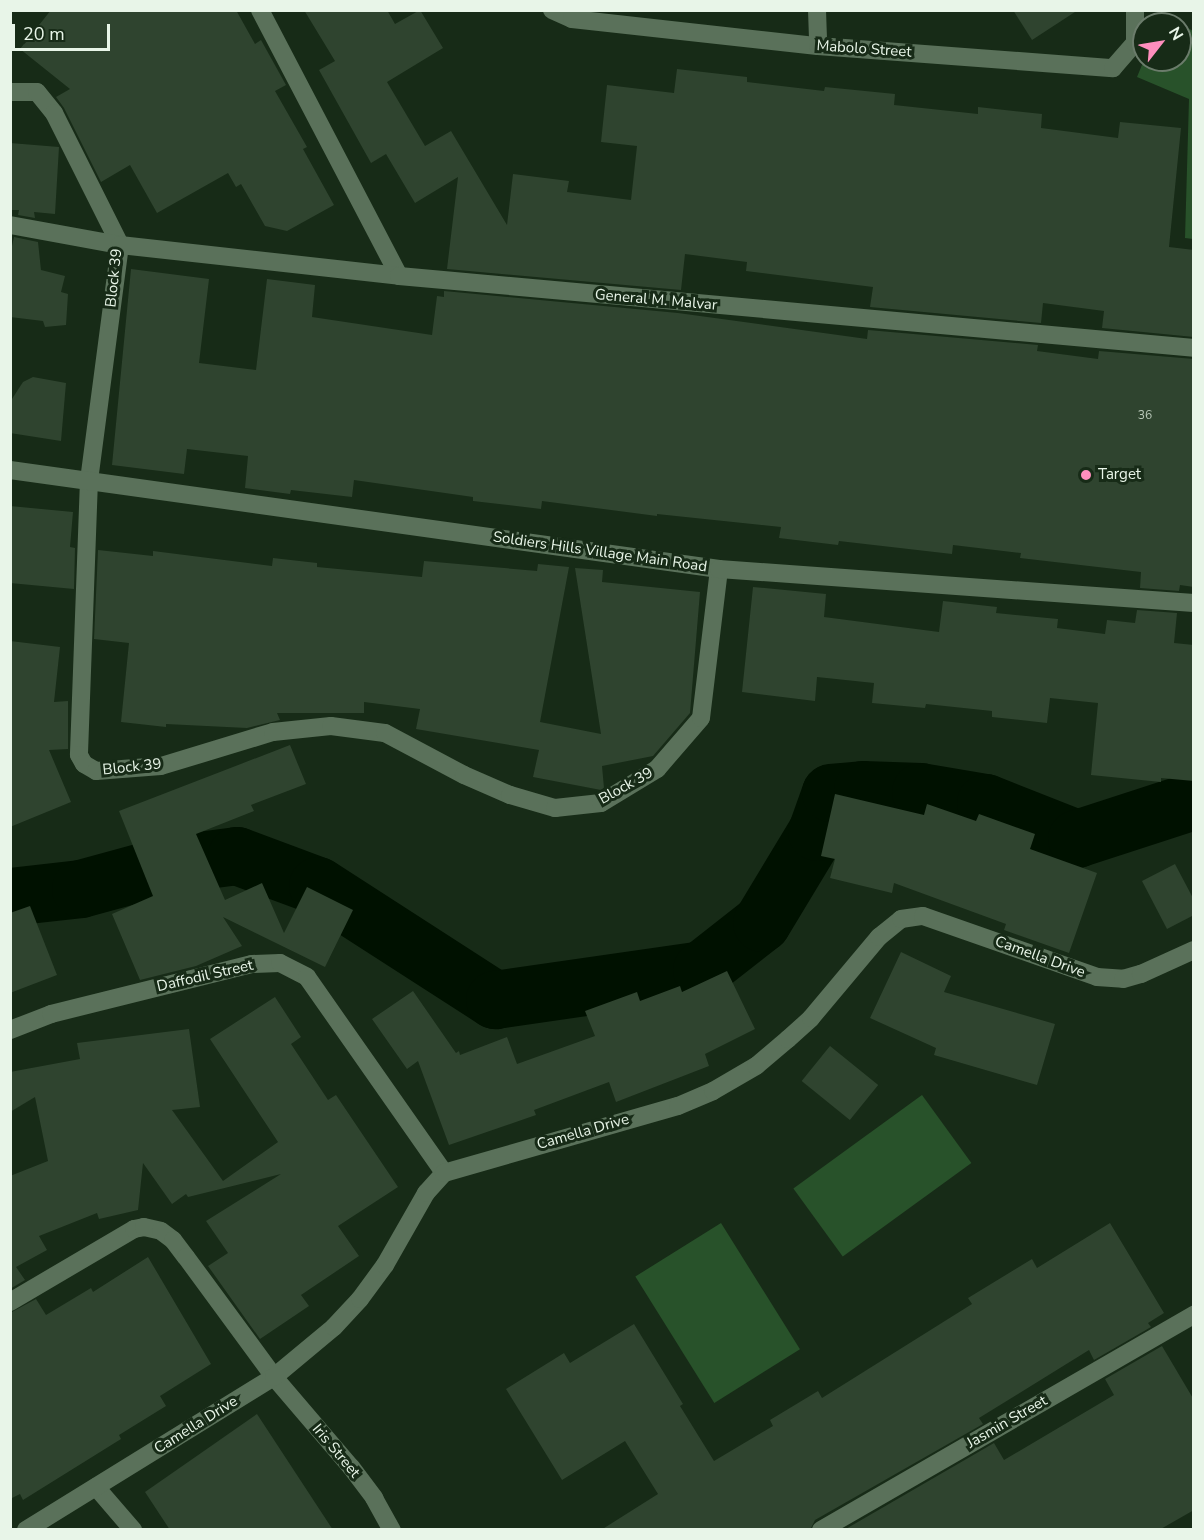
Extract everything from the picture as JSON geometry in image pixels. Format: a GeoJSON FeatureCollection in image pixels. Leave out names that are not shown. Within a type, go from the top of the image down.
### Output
{"type":"FeatureCollection","features":[{"type":"Feature","properties":{"kind":"street"},"geometry":{"type":"LineString","coordinates":[[260,10],[399,276]]}},
{"type":"Feature","properties":{"kind":"street","name":"Mabolo Street"},"geometry":{"type":"LineString","coordinates":[[552,10],[572,20],[818,46],[1113,68],[1135,43],[1135,10]]}},
{"type":"Feature","properties":{"kind":"street"},"geometry":{"type":"LineString","coordinates":[[817,10],[818,46]]}},
{"type":"Feature","properties":{"kind":"street","name":"Block 39"},"geometry":{"type":"LineString","coordinates":[[10,92],[37,92],[54,113],[120,245],[88,480],[78,756],[84,764],[96,771],[161,766],[273,732],[331,726],[386,733],[464,775],[510,795],[555,808],[601,803],[657,769],[701,718],[719,569]]}},
{"type":"Feature","properties":{"kind":"street","name":"General M. Malvar"},"geometry":{"type":"LineString","coordinates":[[10,225],[120,245],[399,276],[1194,348]]}},
{"type":"Feature","properties":{"kind":"street","name":"Soldiers Hills Village Main Road"},"geometry":{"type":"LineString","coordinates":[[10,470],[719,569],[1194,603]]}},
{"type":"Feature","properties":{"kind":"street","name":"Camella Drive"},"geometry":{"type":"LineString","coordinates":[[27,1530],[274,1377],[334,1326],[360,1299],[385,1265],[426,1193],[444,1173],[678,1106],[714,1091],[756,1066],[811,1018],[879,937],[901,919],[923,916],[1097,977],[1123,978],[1142,975],[1194,950]]}},
{"type":"Feature","properties":{"kind":"street","name":"Daffodil Street"},"geometry":{"type":"LineString","coordinates":[[10,1030],[51,1014],[241,966],[280,963],[306,977],[444,1173]]}},
{"type":"Feature","properties":{"kind":"street","name":"Iris Street"},"geometry":{"type":"LineString","coordinates":[[10,1302],[134,1229],[152,1228],[173,1240],[274,1377],[351,1467],[374,1498],[392,1530]]}},
{"type":"Feature","properties":{"kind":"street","name":"Jasmin Street"},"geometry":{"type":"LineString","coordinates":[[821,1530],[1192,1318]]}},
{"type":"Feature","properties":{"kind":"street"},"geometry":{"type":"LineString","coordinates":[[96,1487],[133,1530]]}},
{"type":"Feature","properties":{"kind":"green space"},"geometry":{"type":"Polygon","coordinates":[[[1193,31],[1193,239],[1185,238],[1189,99],[1137,77],[1139,72],[1192,72],[1193,31]]]}},
{"type":"Feature","properties":{"kind":"green space"},"geometry":{"type":"Polygon","coordinates":[[[922,1095],[971,1163],[843,1256],[793,1188],[922,1095]]]}},
{"type":"Feature","properties":{"kind":"green space"},"geometry":{"type":"Polygon","coordinates":[[[721,1223],[800,1349],[714,1403],[635,1277],[721,1223]]]}},
{"type":"Feature","properties":{"kind":"building"},"geometry":{"type":"Polygon","coordinates":[[[51,10],[236,10],[255,44],[261,40],[286,85],[275,91],[307,147],[303,149],[334,205],[287,231],[265,226],[241,184],[236,187],[228,173],[157,213],[130,165],[101,182],[64,108],[56,97],[70,89],[20,49],[51,10]]]}},
{"type":"Feature","properties":{"kind":"building"},"geometry":{"type":"Polygon","coordinates":[[[304,10],[387,10],[395,24],[420,10],[443,48],[387,82],[425,146],[451,131],[507,225],[513,174],[569,181],[567,192],[631,200],[637,146],[601,142],[607,85],[674,93],[677,69],[747,77],[747,82],[824,91],[825,87],[895,94],[894,105],[978,114],[978,107],[1042,114],[1041,128],[1118,138],[1120,122],[1181,128],[1169,247],[1194,250],[1194,337],[1102,328],[1104,311],[1043,303],[1041,323],[870,307],[873,287],[746,271],[747,262],[685,254],[681,290],[447,269],[458,177],[415,203],[386,154],[371,163],[319,70],[335,61],[304,10]]]}},
{"type":"Feature","properties":{"kind":"building"},"geometry":{"type":"Polygon","coordinates":[[[1013,10],[1078,10],[1032,40],[1013,10]]]}},
{"type":"Feature","properties":{"kind":"building"},"geometry":{"type":"Polygon","coordinates":[[[10,143],[59,147],[55,214],[34,212],[35,218],[18,215],[19,210],[10,210],[10,143]]]}},
{"type":"Feature","properties":{"kind":"building"},"geometry":{"type":"Polygon","coordinates":[[[14,237],[38,242],[41,270],[65,276],[61,292],[68,294],[66,325],[45,327],[43,321],[10,317],[10,255],[14,237]]]}},
{"type":"Feature","properties":{"kind":"building"},"geometry":{"type":"Polygon","coordinates":[[[131,269],[209,279],[199,363],[256,370],[267,279],[315,285],[312,317],[432,335],[437,296],[444,297],[444,291],[678,313],[867,339],[868,330],[1038,345],[1037,351],[1098,359],[1099,351],[1194,359],[1194,587],[1180,585],[1179,591],[1140,588],[1141,572],[1020,558],[1021,553],[953,545],[952,554],[839,541],[838,545],[779,538],[781,527],[657,514],[657,516],[542,501],[541,509],[473,501],[473,497],[354,480],[352,497],[291,490],[290,494],[245,488],[248,456],[187,449],[184,474],[112,465],[131,269]]]}},
{"type":"Feature","properties":{"kind":"building"},"geometry":{"type":"Polygon","coordinates":[[[33,377],[66,383],[61,441],[10,433],[10,402],[23,382],[33,377]]]}},
{"type":"Feature","properties":{"kind":"building"},"geometry":{"type":"Polygon","coordinates":[[[10,506],[73,512],[70,547],[75,548],[74,589],[10,583],[10,506]]]}},
{"type":"Feature","properties":{"kind":"building"},"geometry":{"type":"Polygon","coordinates":[[[98,550],[153,556],[153,551],[272,566],[273,558],[317,563],[317,567],[422,577],[424,561],[537,571],[538,564],[569,567],[540,722],[601,734],[575,568],[603,570],[602,582],[700,592],[690,713],[653,756],[602,766],[604,788],[601,790],[533,777],[539,750],[416,729],[420,709],[364,702],[364,713],[277,713],[280,720],[247,728],[166,724],[166,727],[121,722],[129,643],[94,639],[98,550]]]}},
{"type":"Feature","properties":{"kind":"building"},"geometry":{"type":"Polygon","coordinates":[[[753,587],[826,594],[824,617],[939,632],[943,601],[997,607],[996,613],[1058,619],[1057,628],[1105,634],[1107,620],[1135,623],[1137,610],[1177,613],[1174,643],[1194,645],[1194,781],[1161,778],[1161,782],[1091,775],[1098,703],[1050,698],[1047,723],[992,717],[992,711],[926,704],[925,708],[872,703],[874,683],[817,677],[815,701],[742,692],[753,587]]]}},
{"type":"Feature","properties":{"kind":"building"},"geometry":{"type":"Polygon","coordinates":[[[10,641],[60,647],[54,702],[68,701],[68,749],[49,750],[71,802],[10,827],[10,641]]]}},
{"type":"Feature","properties":{"kind":"building"},"geometry":{"type":"Polygon","coordinates":[[[290,745],[306,784],[251,805],[254,811],[196,834],[225,900],[262,883],[284,933],[307,887],[353,910],[325,967],[223,917],[242,946],[196,966],[140,980],[112,914],[153,896],[119,811],[290,745]]]}},
{"type":"Feature","properties":{"kind":"building"},"geometry":{"type":"Polygon","coordinates":[[[835,794],[924,815],[927,804],[976,821],[979,814],[1035,834],[1030,849],[1097,873],[1069,953],[1004,930],[1006,924],[894,883],[892,893],[830,878],[835,859],[821,856],[835,794]]]}},
{"type":"Feature","properties":{"kind":"building"},"geometry":{"type":"Polygon","coordinates":[[[1175,864],[1194,900],[1194,915],[1167,929],[1142,881],[1175,864]]]}},
{"type":"Feature","properties":{"kind":"building"},"geometry":{"type":"Polygon","coordinates":[[[30,906],[57,975],[10,993],[10,913],[30,906]]]}},
{"type":"Feature","properties":{"kind":"building"},"geometry":{"type":"Polygon","coordinates":[[[901,952],[951,976],[944,992],[1055,1024],[1037,1085],[934,1055],[936,1048],[870,1018],[901,952]]]}},
{"type":"Feature","properties":{"kind":"building"},"geometry":{"type":"Polygon","coordinates":[[[727,971],[755,1029],[705,1054],[709,1066],[616,1102],[609,1082],[534,1110],[536,1115],[449,1145],[418,1061],[407,1069],[372,1019],[413,991],[456,1053],[459,1051],[460,1055],[507,1037],[517,1064],[595,1036],[585,1011],[637,992],[640,1001],[680,986],[682,992],[727,971]]]}},
{"type":"Feature","properties":{"kind":"building"},"geometry":{"type":"Polygon","coordinates":[[[275,997],[301,1037],[291,1044],[328,1100],[336,1095],[398,1187],[338,1226],[359,1256],[301,1295],[309,1306],[260,1339],[208,1266],[228,1253],[206,1221],[281,1174],[188,1197],[186,1194],[172,1204],[143,1163],[138,1210],[99,1219],[97,1213],[39,1236],[47,1250],[16,1267],[25,1280],[10,1289],[10,1176],[48,1161],[35,1097],[10,1112],[10,1072],[80,1059],[77,1043],[189,1029],[200,1107],[172,1110],[223,1181],[278,1142],[210,1039],[275,997]]]}},
{"type":"Feature","properties":{"kind":"building"},"geometry":{"type":"Polygon","coordinates":[[[830,1046],[878,1085],[850,1120],[802,1081],[830,1046]]]}},
{"type":"Feature","properties":{"kind":"building"},"geometry":{"type":"Polygon","coordinates":[[[1110,1223],[1164,1313],[1148,1323],[1151,1327],[1094,1360],[1089,1350],[979,1418],[983,1424],[815,1520],[810,1530],[601,1530],[658,1494],[625,1441],[562,1480],[506,1389],[564,1353],[570,1363],[634,1324],[683,1404],[680,1406],[714,1461],[773,1426],[770,1420],[818,1391],[822,1398],[972,1304],[968,1298],[1032,1259],[1037,1268],[1110,1223]]]}},
{"type":"Feature","properties":{"kind":"building"},"geometry":{"type":"Polygon","coordinates":[[[148,1257],[211,1364],[160,1396],[166,1406],[119,1435],[121,1439],[23,1500],[20,1494],[10,1499],[10,1313],[36,1299],[46,1315],[91,1288],[93,1292],[148,1257]]]}},
{"type":"Feature","properties":{"kind":"building"},"geometry":{"type":"Polygon","coordinates":[[[1162,1346],[1194,1400],[1194,1510],[1159,1530],[844,1530],[994,1443],[1004,1460],[1114,1395],[1105,1379],[1162,1346]]]}},
{"type":"Feature","properties":{"kind":"building"},"geometry":{"type":"Polygon","coordinates":[[[257,1414],[333,1530],[170,1530],[145,1492],[257,1414]]]}},
{"type":"Feature","properties":{"kind":"waterway"},"geometry":{"type":"LineString","coordinates":[[10,897],[81,889],[169,865],[237,856],[318,886],[495,1000],[702,970],[762,923],[817,832],[831,793],[863,790],[921,792],[986,803],[1077,839],[1194,801]]}},
{"type":"Feature","properties":{"kind":"place","name":"Target"},"geometry":{"type":"Point","coordinates":[1086,475]}}]}
